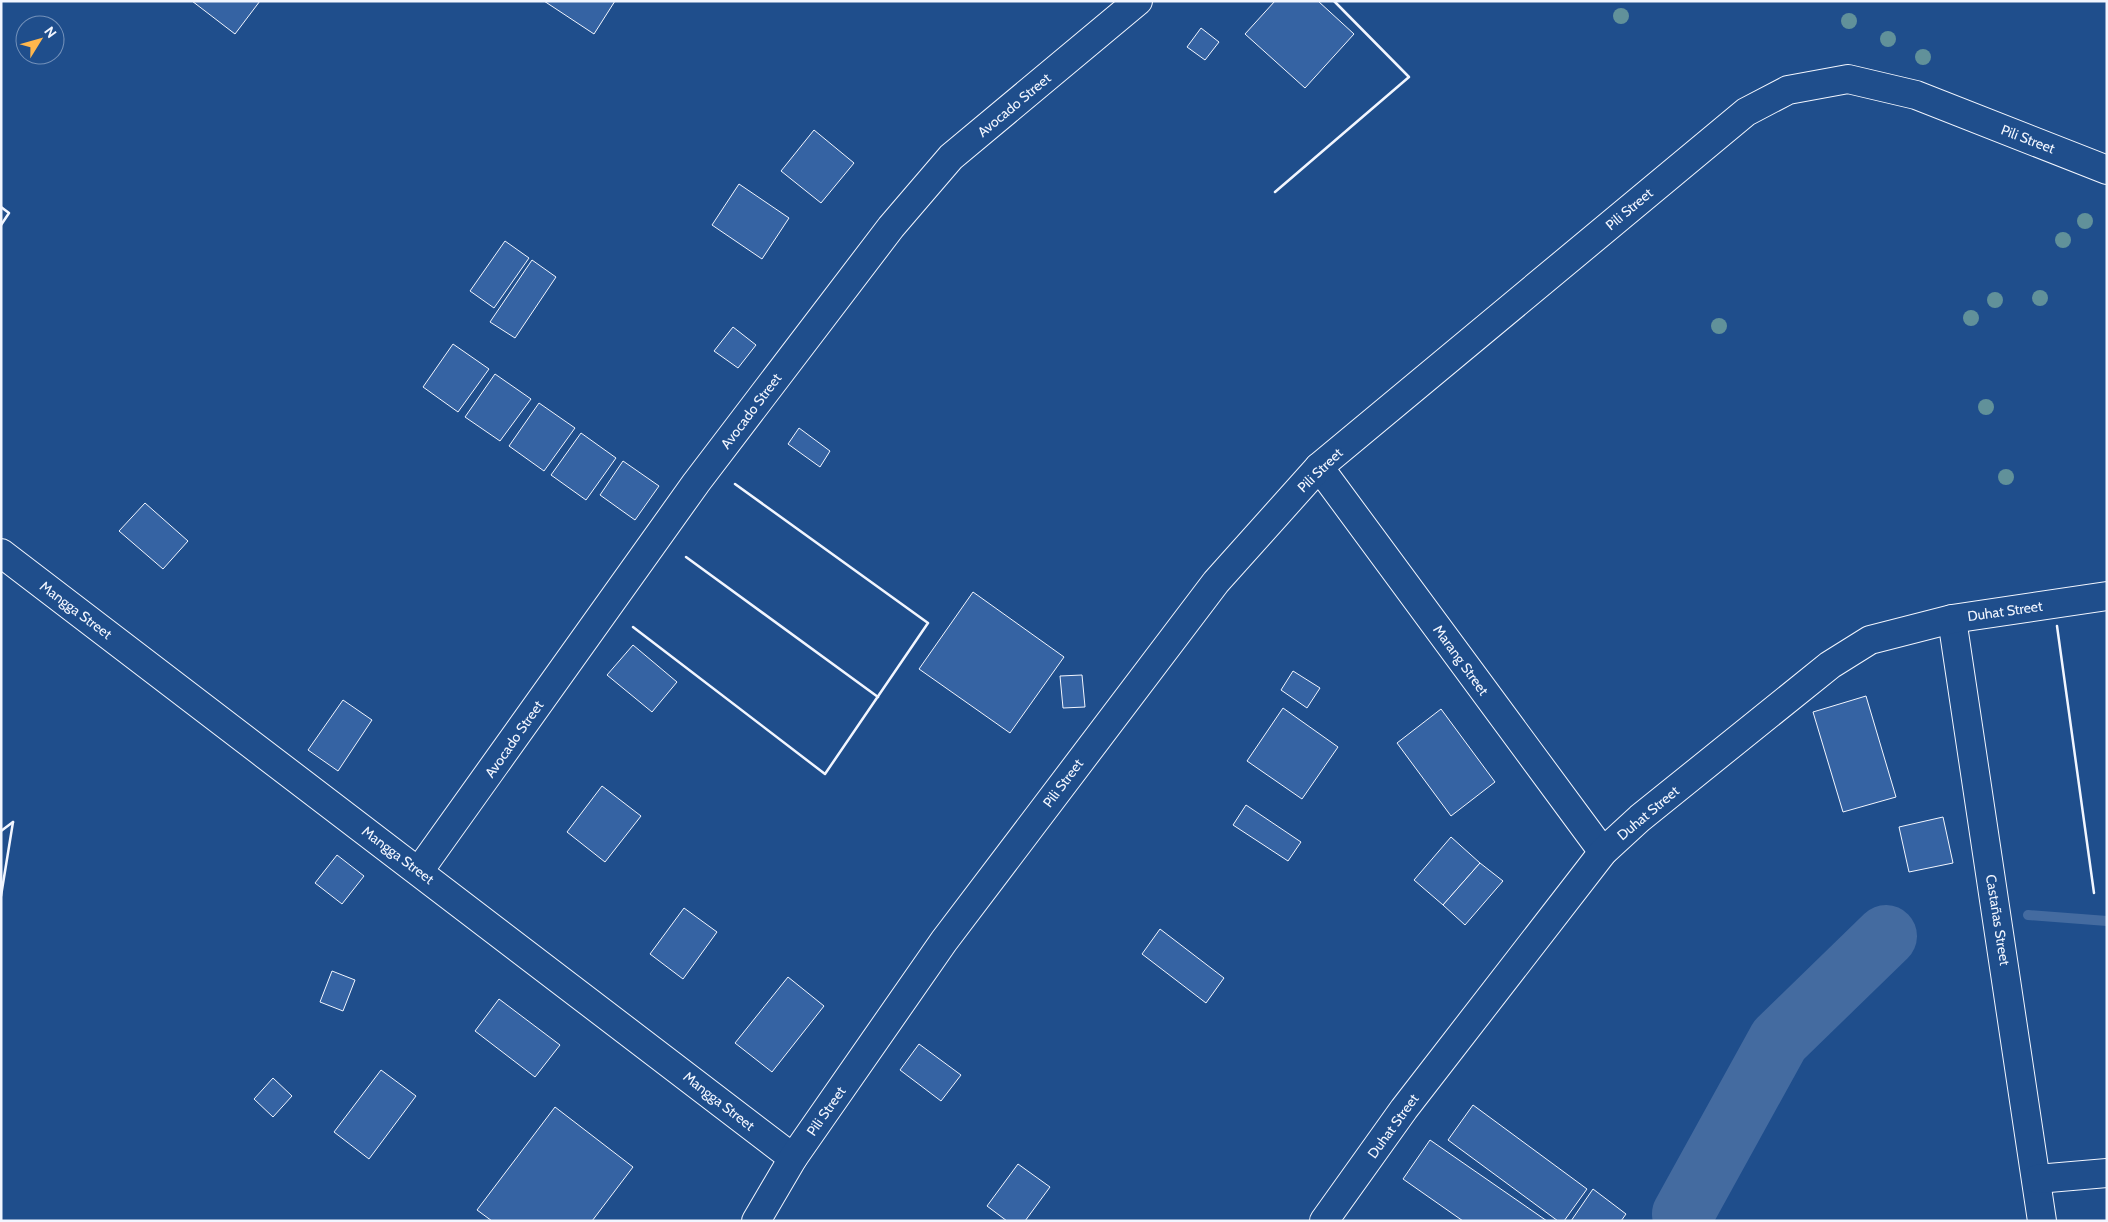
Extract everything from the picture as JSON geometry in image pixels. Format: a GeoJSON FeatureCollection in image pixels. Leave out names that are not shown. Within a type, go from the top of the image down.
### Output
{"type":"FeatureCollection","features":[{"type":"Feature","properties":{"kind":"street","name":"Avocado Street"},"geometry":{"type":"LineString","coordinates":[[420,871],[696,483],[891,227],[951,156],[1138,1]]}},
{"type":"Feature","properties":{"kind":"street","name":"Pili Street"},"geometry":{"type":"LineString","coordinates":[[756,1221],[793,1158],[944,940],[1210,590],[1319,468],[1746,112],[1788,90],[1848,79],[1916,95],[2107,170]]}},
{"type":"Feature","properties":{"kind":"street","name":"Marang Street"},"geometry":{"type":"LineString","coordinates":[[1319,468],[1603,852]]}},
{"type":"Feature","properties":{"kind":"street","name":"Mangga Street"},"geometry":{"type":"LineString","coordinates":[[1,553],[420,871],[793,1158]]}},
{"type":"Feature","properties":{"kind":"street","name":"Duhat Street"},"geometry":{"type":"LineString","coordinates":[[1324,1221],[1404,1109],[1603,852],[1640,818],[1830,665],[1870,640],[1952,619],[2107,596]]}},
{"type":"Feature","properties":{"kind":"street","name":"Castañas Street"},"geometry":{"type":"LineString","coordinates":[[1952,619],[2042,1221]]}},
{"type":"Feature","properties":{"kind":"street"},"geometry":{"type":"LineString","coordinates":[[2037,1179],[2107,1173]]}},
{"type":"Feature","properties":{"kind":"building"},"geometry":{"type":"Polygon","coordinates":[[[192,1],[260,1],[235,34],[192,1]]]}},
{"type":"Feature","properties":{"kind":"building"},"geometry":{"type":"Polygon","coordinates":[[[544,1],[615,1],[594,34],[544,1]]]}},
{"type":"Feature","properties":{"kind":"building"},"geometry":{"type":"Polygon","coordinates":[[[1275,1],[1318,1],[1354,34],[1305,88],[1245,34],[1275,1]]]}},
{"type":"Feature","properties":{"kind":"building"},"geometry":{"type":"Polygon","coordinates":[[[1201,28],[1219,42],[1205,60],[1187,47],[1201,28]]]}},
{"type":"Feature","properties":{"kind":"building"},"geometry":{"type":"Polygon","coordinates":[[[814,130],[854,163],[821,203],[781,171],[814,130]]]}},
{"type":"Feature","properties":{"kind":"building"},"geometry":{"type":"Polygon","coordinates":[[[739,184],[789,218],[762,259],[712,225],[739,184]]]}},
{"type":"Feature","properties":{"kind":"building"},"geometry":{"type":"Polygon","coordinates":[[[505,241],[529,258],[494,308],[470,291],[505,241]]]}},
{"type":"Feature","properties":{"kind":"building"},"geometry":{"type":"Polygon","coordinates":[[[532,260],[556,277],[515,338],[490,322],[532,260]]]}},
{"type":"Feature","properties":{"kind":"building"},"geometry":{"type":"Polygon","coordinates":[[[733,327],[756,345],[738,368],[714,351],[733,327]]]}},
{"type":"Feature","properties":{"kind":"building"},"geometry":{"type":"Polygon","coordinates":[[[453,344],[489,369],[458,412],[423,387],[453,344]]]}},
{"type":"Feature","properties":{"kind":"building"},"geometry":{"type":"Polygon","coordinates":[[[495,374],[531,399],[500,441],[465,417],[495,374]]]}},
{"type":"Feature","properties":{"kind":"building"},"geometry":{"type":"Polygon","coordinates":[[[539,403],[575,428],[544,471],[509,446],[539,403]]]}},
{"type":"Feature","properties":{"kind":"building"},"geometry":{"type":"Polygon","coordinates":[[[799,428],[830,451],[820,467],[788,444],[799,428]]]}},
{"type":"Feature","properties":{"kind":"building"},"geometry":{"type":"Polygon","coordinates":[[[581,433],[616,458],[586,500],[551,475],[581,433]]]}},
{"type":"Feature","properties":{"kind":"building"},"geometry":{"type":"Polygon","coordinates":[[[623,461],[659,486],[635,520],[600,495],[623,461]]]}},
{"type":"Feature","properties":{"kind":"building"},"geometry":{"type":"Polygon","coordinates":[[[145,503],[188,541],[163,569],[119,531],[145,503]]]}},
{"type":"Feature","properties":{"kind":"building"},"geometry":{"type":"Polygon","coordinates":[[[973,592],[1064,657],[1010,733],[919,669],[973,592]]]}},
{"type":"Feature","properties":{"kind":"building"},"geometry":{"type":"Polygon","coordinates":[[[633,645],[677,682],[652,712],[607,675],[633,645]]]}},
{"type":"Feature","properties":{"kind":"building"},"geometry":{"type":"Polygon","coordinates":[[[1293,671],[1320,688],[1307,708],[1281,690],[1293,671]]]}},
{"type":"Feature","properties":{"kind":"building"},"geometry":{"type":"Polygon","coordinates":[[[1082,675],[1085,707],[1063,708],[1060,676],[1082,675]]]}},
{"type":"Feature","properties":{"kind":"building"},"geometry":{"type":"Polygon","coordinates":[[[1866,696],[1896,797],[1843,812],[1813,712],[1866,696]]]}},
{"type":"Feature","properties":{"kind":"building"},"geometry":{"type":"Polygon","coordinates":[[[343,700],[372,720],[338,771],[308,750],[343,700]]]}},
{"type":"Feature","properties":{"kind":"building"},"geometry":{"type":"Polygon","coordinates":[[[1283,708],[1338,747],[1302,799],[1247,761],[1283,708]]]}},
{"type":"Feature","properties":{"kind":"building"},"geometry":{"type":"Polygon","coordinates":[[[1441,709],[1495,782],[1451,816],[1397,743],[1441,709]]]}},
{"type":"Feature","properties":{"kind":"building"},"geometry":{"type":"Polygon","coordinates":[[[602,786],[641,816],[605,862],[567,832],[602,786]]]}},
{"type":"Feature","properties":{"kind":"building"},"geometry":{"type":"Polygon","coordinates":[[[1246,805],[1301,842],[1288,861],[1233,825],[1246,805]]]}},
{"type":"Feature","properties":{"kind":"building"},"geometry":{"type":"Polygon","coordinates":[[[1943,817],[1953,863],[1909,872],[1899,827],[1943,817]]]}},
{"type":"Feature","properties":{"kind":"building"},"geometry":{"type":"Polygon","coordinates":[[[1451,837],[1480,863],[1443,905],[1414,880],[1451,837]]]}},
{"type":"Feature","properties":{"kind":"building"},"geometry":{"type":"Polygon","coordinates":[[[337,855],[364,876],[342,904],[315,883],[337,855]]]}},
{"type":"Feature","properties":{"kind":"building"},"geometry":{"type":"Polygon","coordinates":[[[1480,863],[1503,881],[1465,925],[1443,905],[1480,863]]]}},
{"type":"Feature","properties":{"kind":"building"},"geometry":{"type":"Polygon","coordinates":[[[684,908],[717,932],[683,979],[650,954],[684,908]]]}},
{"type":"Feature","properties":{"kind":"building"},"geometry":{"type":"Polygon","coordinates":[[[1160,929],[1224,978],[1206,1003],[1142,954],[1160,929]]]}},
{"type":"Feature","properties":{"kind":"building"},"geometry":{"type":"Polygon","coordinates":[[[332,971],[355,980],[343,1011],[320,1002],[332,971]]]}},
{"type":"Feature","properties":{"kind":"building"},"geometry":{"type":"Polygon","coordinates":[[[788,977],[824,1006],[772,1072],[735,1043],[788,977]]]}},
{"type":"Feature","properties":{"kind":"building"},"geometry":{"type":"Polygon","coordinates":[[[499,999],[560,1045],[535,1077],[475,1031],[499,999]]]}},
{"type":"Feature","properties":{"kind":"building"},"geometry":{"type":"Polygon","coordinates":[[[919,1044],[961,1075],[941,1101],[900,1070],[919,1044]]]}},
{"type":"Feature","properties":{"kind":"building"},"geometry":{"type":"Polygon","coordinates":[[[381,1070],[416,1096],[369,1159],[334,1132],[381,1070]]]}},
{"type":"Feature","properties":{"kind":"building"},"geometry":{"type":"Polygon","coordinates":[[[273,1078],[292,1096],[273,1117],[254,1099],[273,1078]]]}},
{"type":"Feature","properties":{"kind":"building"},"geometry":{"type":"Polygon","coordinates":[[[1473,1105],[1587,1189],[1564,1221],[1558,1221],[1448,1140],[1473,1105]]]}},
{"type":"Feature","properties":{"kind":"building"},"geometry":{"type":"Polygon","coordinates":[[[555,1107],[633,1167],[592,1221],[492,1221],[477,1210],[555,1107]]]}},
{"type":"Feature","properties":{"kind":"building"},"geometry":{"type":"Polygon","coordinates":[[[1430,1140],[1547,1221],[1463,1221],[1403,1179],[1430,1140]]]}},
{"type":"Feature","properties":{"kind":"building"},"geometry":{"type":"Polygon","coordinates":[[[1018,1164],[1050,1187],[1025,1221],[1007,1221],[987,1206],[1018,1164]]]}},
{"type":"Feature","properties":{"kind":"building"},"geometry":{"type":"Polygon","coordinates":[[[1593,1189],[1626,1214],[1621,1221],[1571,1221],[1593,1189]]]}},
{"type":"Feature","properties":{"kind":"waterway"},"geometry":{"type":"LineString","coordinates":[[2028,915],[2107,921]]}},
{"type":"Feature","properties":{"kind":"waterway"},"geometry":{"type":"LineString","coordinates":[[1684,1221],[1683,1214],[1779,1040],[1886,936]]}},
{"type":"Feature","properties":{"kind":"wall"},"geometry":{"type":"LineString","coordinates":[[1275,192],[1409,77],[1334,1]]}},
{"type":"Feature","properties":{"kind":"wall"},"geometry":{"type":"LineString","coordinates":[[1,207],[9,213],[1,225]]}},
{"type":"Feature","properties":{"kind":"wall"},"geometry":{"type":"LineString","coordinates":[[633,627],[825,774],[928,623],[735,484]]}},
{"type":"Feature","properties":{"kind":"wall"},"geometry":{"type":"LineString","coordinates":[[686,557],[878,697]]}},
{"type":"Feature","properties":{"kind":"wall"},"geometry":{"type":"LineString","coordinates":[[2057,626],[2094,893]]}},
{"type":"Feature","properties":{"kind":"wall"},"geometry":{"type":"LineString","coordinates":[[1,831],[13,822]]}},
{"type":"Feature","properties":{"kind":"wall"},"geometry":{"type":"LineString","coordinates":[[1,896],[13,822]]}}]}
